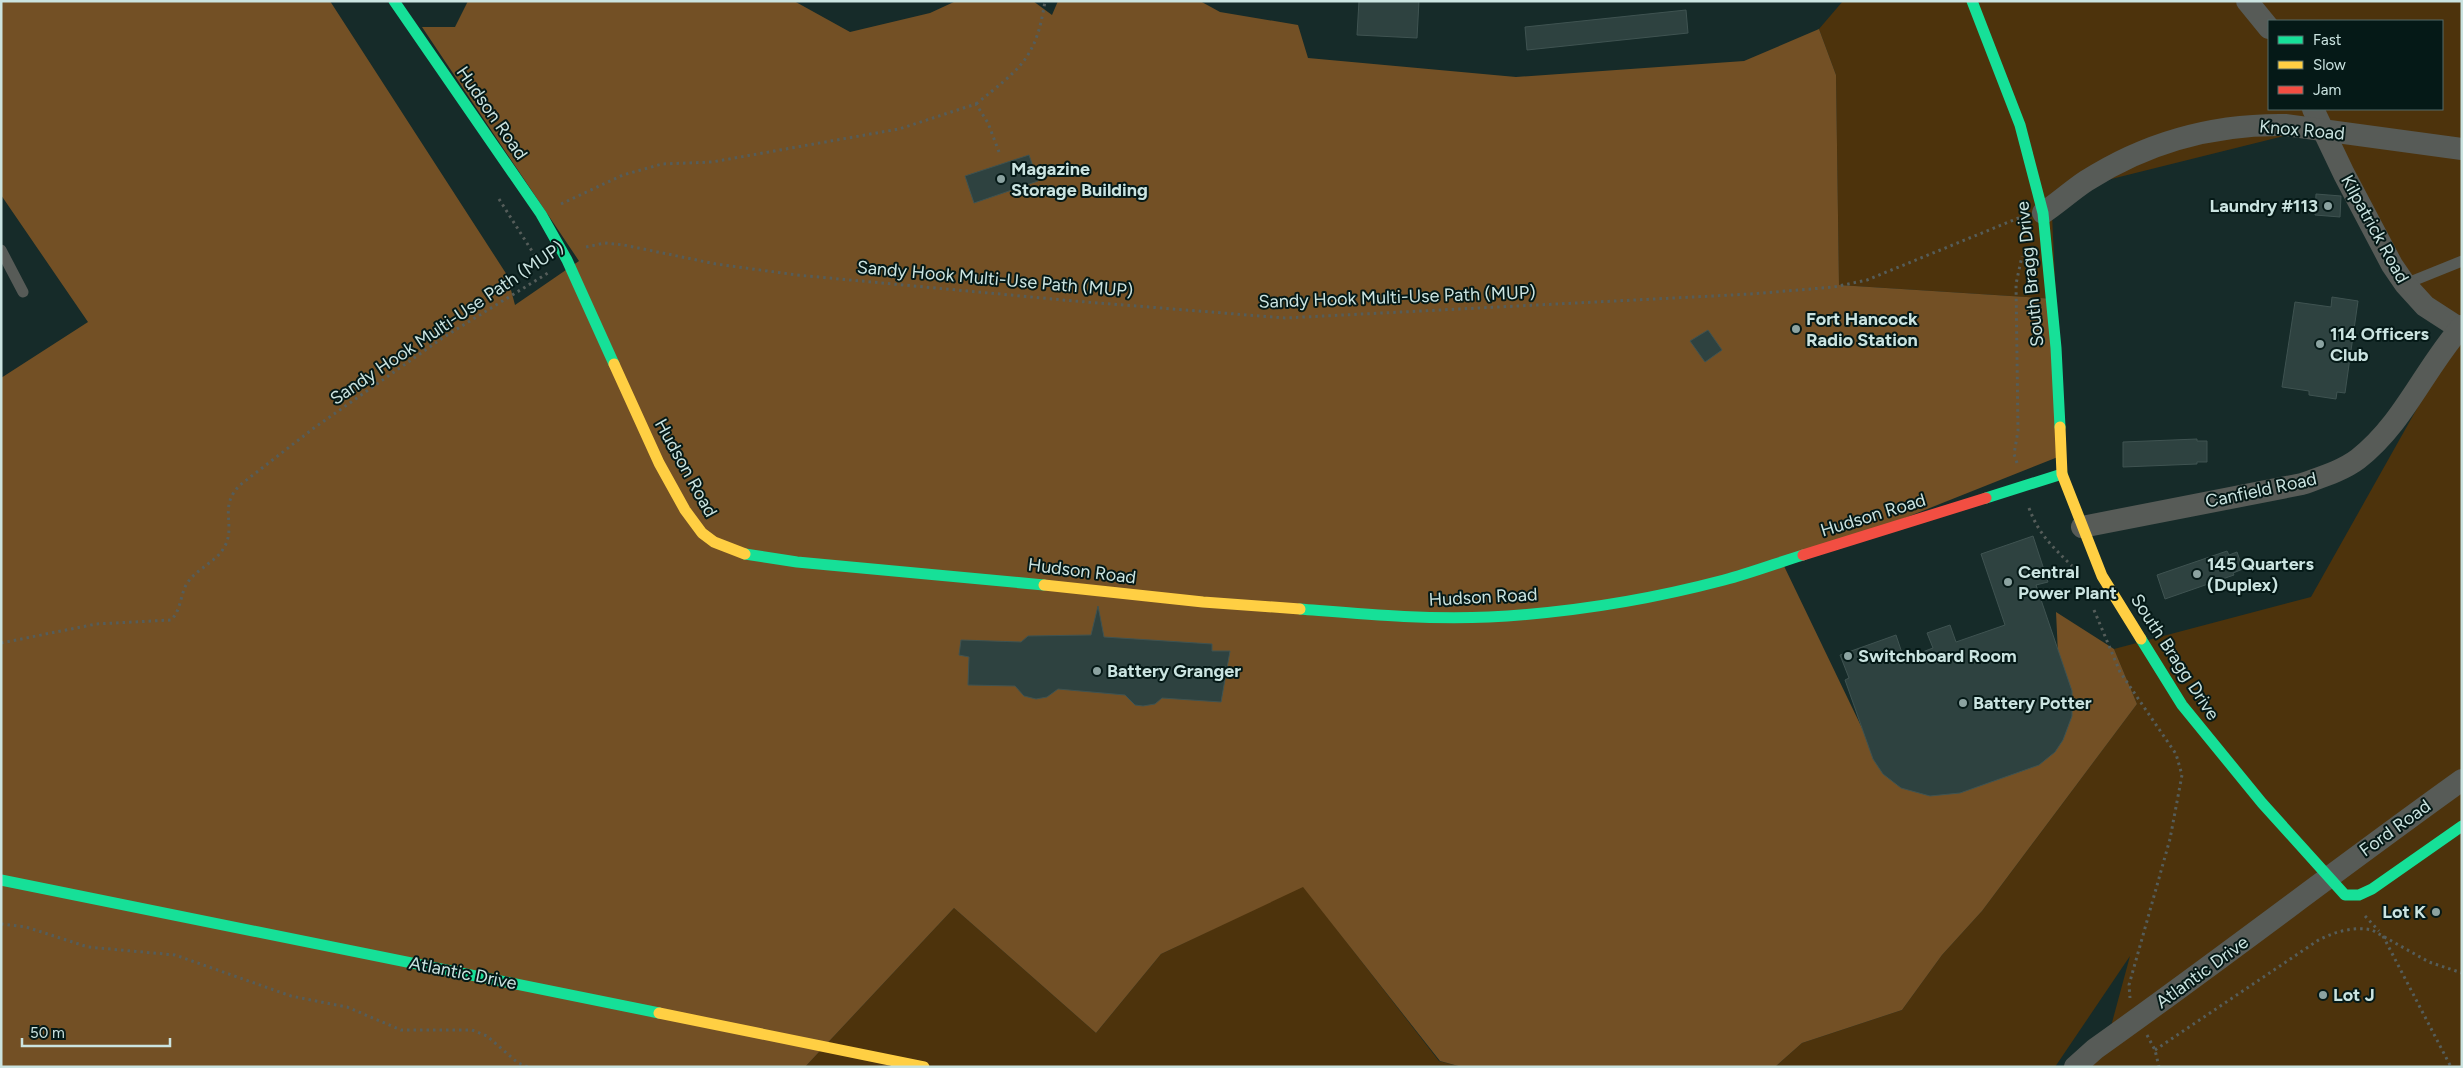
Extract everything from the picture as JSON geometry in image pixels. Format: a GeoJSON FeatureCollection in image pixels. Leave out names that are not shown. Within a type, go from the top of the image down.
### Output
{"type":"FeatureCollection","features":[{"type":"Feature","properties":{"kind":"street","name":"Hudson Road"},"geometry":{"type":"LineString","coordinates":[[394,1],[541,214],[567,260],[659,463],[685,510],[702,533],[714,542],[742,553],[797,562],[1021,582],[1203,602],[1411,618],[1489,617],[1537,613],[1623,601],[1724,580],[2062,474]]}},
{"type":"Feature","properties":{"kind":"street","name":"South Bragg Drive"},"geometry":{"type":"LineString","coordinates":[[1972,1],[2020,125],[2044,213],[2056,348],[2062,474],[2102,576],[2182,705],[2262,803],[2345,895],[2359,895],[2411,864],[2462,826]]}},
{"type":"Feature","properties":{"kind":"street"},"geometry":{"type":"LineString","coordinates":[[2247,1],[2268,27]]}},
{"type":"Feature","properties":{"kind":"street","name":"Kilpatrick Road"},"geometry":{"type":"LineString","coordinates":[[2313,110],[2392,265],[2405,284],[2425,306],[2461,328]]}},
{"type":"Feature","properties":{"kind":"street","name":"Knox Road"},"geometry":{"type":"LineString","coordinates":[[2044,213],[2087,181],[2131,158],[2197,133],[2258,125],[2285,125],[2462,149]]}},
{"type":"Feature","properties":{"kind":"street","name":"Canfield Road"},"geometry":{"type":"LineString","coordinates":[[2082,527],[2302,484],[2329,475],[2357,459],[2384,435],[2400,417],[2430,367],[2461,328]]}},
{"type":"Feature","properties":{"kind":"street","name":"Ford Road"},"geometry":{"type":"LineString","coordinates":[[2328,876],[2462,780]]}},
{"type":"Feature","properties":{"kind":"street","name":"Atlantic Drive"},"geometry":{"type":"LineString","coordinates":[[2075,1067],[2096,1049],[2287,909],[2328,876]]}},
{"type":"Feature","properties":{"kind":"street","name":"Atlantic Drive"},"geometry":{"type":"LineString","coordinates":[[1,880],[924,1067]]}},
{"type":"Feature","properties":{"kind":"lane"},"geometry":{"type":"LineString","coordinates":[[1,250],[23,292]]}},
{"type":"Feature","properties":{"kind":"lane"},"geometry":{"type":"LineString","coordinates":[[2405,284],[2462,261]]}},
{"type":"Feature","properties":{"kind":"path"},"geometry":{"type":"LineString","coordinates":[[541,214],[623,175],[645,168],[662,164],[712,162],[900,129],[976,104],[1020,67],[1034,48],[1046,1]]}},
{"type":"Feature","properties":{"kind":"path"},"geometry":{"type":"LineString","coordinates":[[976,104],[988,123],[999,152]]}},
{"type":"Feature","properties":{"kind":"path","name":"Sandy Hook Multi-Use Path (MUP)"},"geometry":{"type":"LineString","coordinates":[[1,643],[96,624],[171,620],[177,614],[186,584],[217,556],[225,546],[228,530],[228,504],[231,494],[240,485],[314,428],[444,337],[585,247],[605,243],[624,245],[716,264],[797,274],[1074,302],[1285,318],[1751,294],[1834,287],[1866,280],[2021,217],[2022,226]]}},
{"type":"Feature","properties":{"kind":"path"},"geometry":{"type":"LineString","coordinates":[[2023,253],[2016,284],[2018,424],[2014,454],[2036,526],[2044,538],[2076,570]]}},
{"type":"Feature","properties":{"kind":"path"},"geometry":{"type":"LineString","coordinates":[[2091,604],[2120,672],[2176,754],[2182,775],[2168,848],[2129,985],[2130,1004]]}},
{"type":"Feature","properties":{"kind":"path"},"geometry":{"type":"LineString","coordinates":[[1,924],[26,926],[88,947],[175,955],[291,996],[347,1007],[401,1030],[472,1030],[487,1036],[518,1063],[528,1067]]}},
{"type":"Feature","properties":{"kind":"path"},"geometry":{"type":"LineString","coordinates":[[2155,1050],[2324,937],[2362,929],[2372,930],[2429,962],[2462,973]]}},
{"type":"Feature","properties":{"kind":"path"},"geometry":{"type":"LineString","coordinates":[[2383,935],[2451,1067]]}},
{"type":"Feature","properties":{"kind":"path"},"geometry":{"type":"LineString","coordinates":[[2145,1032],[2155,1050],[2159,1067]]}},
{"type":"Feature","properties":{"kind":"shaded area"},"geometry":{"type":"Polygon","coordinates":[[[1,1],[330,1],[507,275],[515,305],[579,261],[422,27],[455,27],[468,1],[794,1],[850,32],[930,13],[956,1],[1033,1],[1052,15],[1058,1],[1200,1],[1220,12],[1298,25],[1308,58],[1516,77],[1744,61],[1819,29],[1836,75],[1839,285],[2056,299],[2063,455],[1784,566],[1874,753],[2062,738],[2056,612],[2114,649],[2137,704],[1982,911],[1942,955],[1902,1010],[1802,1043],[1775,1067],[1462,1067],[1440,1061],[1303,887],[1161,954],[1096,1033],[954,908],[805,1067],[1,1067],[1,378],[88,322],[1,195],[1,1]]]}},
{"type":"Feature","properties":{"kind":"shaded area"},"geometry":{"type":"Polygon","coordinates":[[[1843,1],[2462,1],[2462,1067],[2062,1067],[2110,1030],[2130,956],[2055,1067],[1775,1067],[1802,1043],[1902,1010],[1942,955],[1982,911],[2137,704],[2114,649],[2311,597],[2460,332],[2402,287],[2332,124],[2051,194],[2056,299],[1839,285],[1836,75],[1819,29],[1843,1]]]}},
{"type":"Feature","properties":{"kind":"shaded area"},"geometry":{"type":"Polygon","coordinates":[[[1303,886],[1439,1061],[1462,1067],[805,1067],[954,908],[1096,1033],[1161,954],[1303,886]]]}},
{"type":"Feature","properties":{"kind":"building"},"geometry":{"type":"Polygon","coordinates":[[[1359,1],[1419,1],[1417,38],[1357,35],[1359,1]]]}},
{"type":"Feature","properties":{"kind":"building"},"geometry":{"type":"Polygon","coordinates":[[[1686,10],[1688,33],[1527,50],[1525,27],[1686,10]]]}},
{"type":"Feature","properties":{"kind":"building","name":"Magazine Storage Building"},"geometry":{"type":"Polygon","coordinates":[[[1029,155],[1038,181],[974,203],[965,176],[1029,155]]]}},
{"type":"Feature","properties":{"kind":"building","name":"Laundry #113"},"geometry":{"type":"Polygon","coordinates":[[[2316,194],[2341,196],[2340,217],[2315,215],[2316,194]]]}},
{"type":"Feature","properties":{"kind":"building","name":"114 Officers Club"},"geometry":{"type":"Polygon","coordinates":[[[2332,297],[2358,301],[2345,393],[2337,392],[2336,399],[2309,395],[2309,391],[2282,387],[2295,302],[2331,307],[2332,297]]]}},
{"type":"Feature","properties":{"kind":"building"},"geometry":{"type":"Polygon","coordinates":[[[1708,330],[1722,350],[1705,362],[1690,341],[1708,330]]]}},
{"type":"Feature","properties":{"kind":"building"},"geometry":{"type":"Polygon","coordinates":[[[2197,439],[2197,441],[2207,441],[2207,462],[2123,467],[2123,442],[2197,439]]]}},
{"type":"Feature","properties":{"kind":"building","name":"Battery Potter"},"geometry":{"type":"Polygon","coordinates":[[[2033,536],[2048,582],[2036,585],[2072,691],[2072,716],[2063,740],[2055,752],[2039,765],[1960,793],[1930,796],[1901,788],[1883,774],[1873,759],[1845,680],[1849,678],[1840,655],[1896,635],[1904,659],[1933,648],[1927,633],[1950,625],[1956,642],[2005,625],[1981,554],[2033,536]]]}},
{"type":"Feature","properties":{"kind":"building","name":"145 Quarters (Duplex)"},"geometry":{"type":"Polygon","coordinates":[[[2227,551],[2229,555],[2237,552],[2243,569],[2233,573],[2234,575],[2165,599],[2157,575],[2227,551]]]}},
{"type":"Feature","properties":{"kind":"building","name":"Battery Granger"},"geometry":{"type":"Polygon","coordinates":[[[1098,606],[1104,637],[1212,644],[1212,651],[1230,651],[1221,702],[1162,698],[1155,704],[1143,706],[1135,705],[1125,695],[1058,689],[1047,697],[1036,699],[1024,696],[1015,686],[968,685],[969,657],[959,655],[961,640],[1021,642],[1028,636],[1091,635],[1098,606]]]}},
{"type":"Feature","properties":{"kind":"traffic: fast"},"geometry":{"type":"LineString","coordinates":[[394,1],[541,214],[567,260],[614,364]]}},
{"type":"Feature","properties":{"kind":"traffic: fast"},"geometry":{"type":"LineString","coordinates":[[1972,1],[2020,125],[2043,213],[2056,348],[2060,427]]}},
{"type":"Feature","properties":{"kind":"traffic: fast"},"geometry":{"type":"LineString","coordinates":[[1986,498],[2062,474]]}},
{"type":"Feature","properties":{"kind":"traffic: fast"},"geometry":{"type":"LineString","coordinates":[[745,554],[797,562],[1044,585]]}},
{"type":"Feature","properties":{"kind":"traffic: fast"},"geometry":{"type":"LineString","coordinates":[[1300,609],[1442,618],[1489,617],[1578,609],[1695,587],[1724,580],[1803,555]]}},
{"type":"Feature","properties":{"kind":"traffic: fast"},"geometry":{"type":"LineString","coordinates":[[2141,639],[2182,705],[2262,803],[2345,895],[2359,895],[2372,889],[2462,826]]}},
{"type":"Feature","properties":{"kind":"traffic: fast"},"geometry":{"type":"LineString","coordinates":[[1,880],[659,1013]]}},
{"type":"Feature","properties":{"kind":"traffic: slow"},"geometry":{"type":"LineString","coordinates":[[614,364],[659,463],[685,510],[702,533],[714,542],[745,554]]}},
{"type":"Feature","properties":{"kind":"traffic: slow"},"geometry":{"type":"LineString","coordinates":[[2060,427],[2062,474],[2102,576],[2141,639]]}},
{"type":"Feature","properties":{"kind":"traffic: slow"},"geometry":{"type":"LineString","coordinates":[[1044,585],[1203,602],[1300,609]]}},
{"type":"Feature","properties":{"kind":"traffic: slow"},"geometry":{"type":"LineString","coordinates":[[659,1013],[924,1067]]}},
{"type":"Feature","properties":{"kind":"traffic: jam"},"geometry":{"type":"LineString","coordinates":[[1803,555],[1986,498]]}},
{"type":"Feature","properties":{"kind":"place","name":"Magazine Storage Building"},"geometry":{"type":"Point","coordinates":[1001,179]}},
{"type":"Feature","properties":{"kind":"place","name":"Laundry #113"},"geometry":{"type":"Point","coordinates":[2328,206]}},
{"type":"Feature","properties":{"kind":"place","name":"Fort Hancock Radio Station"},"geometry":{"type":"Point","coordinates":[1796,329]}},
{"type":"Feature","properties":{"kind":"place","name":"114 Officers Club"},"geometry":{"type":"Point","coordinates":[2320,344]}},
{"type":"Feature","properties":{"kind":"place","name":"145 Quarters (Duplex)"},"geometry":{"type":"Point","coordinates":[2197,574]}},
{"type":"Feature","properties":{"kind":"place","name":"Central Power Plant"},"geometry":{"type":"Point","coordinates":[2008,582]}},
{"type":"Feature","properties":{"kind":"place","name":"Switchboard Room"},"geometry":{"type":"Point","coordinates":[1848,656]}},
{"type":"Feature","properties":{"kind":"place","name":"Battery Granger"},"geometry":{"type":"Point","coordinates":[1097,671]}},
{"type":"Feature","properties":{"kind":"place","name":"Battery Potter"},"geometry":{"type":"Point","coordinates":[1963,703]}},
{"type":"Feature","properties":{"kind":"place","name":"Lot K"},"geometry":{"type":"Point","coordinates":[2436,912]}},
{"type":"Feature","properties":{"kind":"place","name":"Lot J"},"geometry":{"type":"Point","coordinates":[2323,995]}}]}
